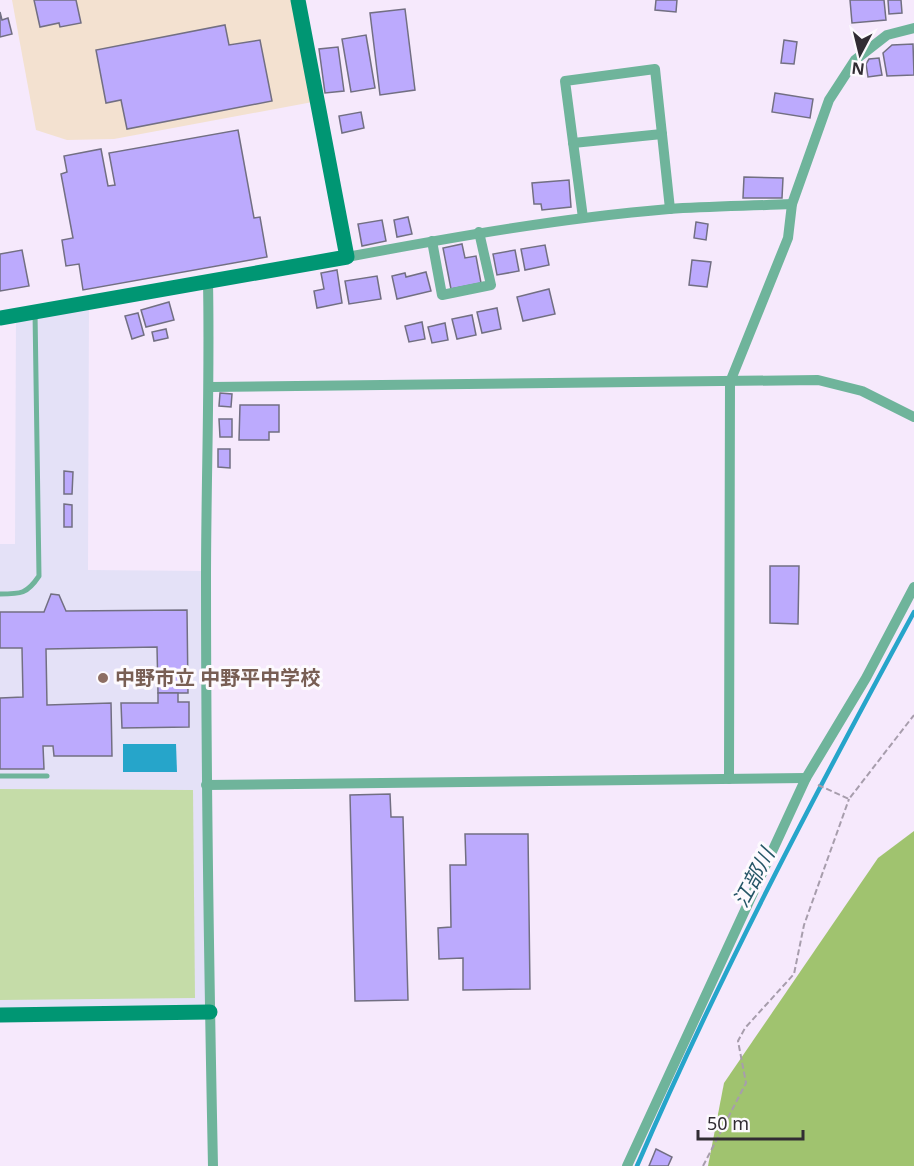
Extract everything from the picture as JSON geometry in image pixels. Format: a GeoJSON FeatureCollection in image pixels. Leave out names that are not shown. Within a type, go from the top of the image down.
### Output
{"type":"FeatureCollection","features":[{"type":"Feature","properties":{"kind":"street"},"geometry":{"type":"LineString","coordinates":[[298,0],[347,257]]}},
{"type":"Feature","properties":{"kind":"street"},"geometry":{"type":"LineString","coordinates":[[729,779],[730,382],[788,238],[792,204],[829,100],[855,60],[887,36],[914,28]]}},
{"type":"Feature","properties":{"kind":"street"},"geometry":{"type":"LineString","coordinates":[[583,218],[565,81],[655,69],[670,209]]}},
{"type":"Feature","properties":{"kind":"street"},"geometry":{"type":"LineString","coordinates":[[573,143],[662,134]]}},
{"type":"Feature","properties":{"kind":"street"},"geometry":{"type":"LineString","coordinates":[[0,318],[479,232],[670,209],[792,204]]}},
{"type":"Feature","properties":{"kind":"street"},"geometry":{"type":"LineString","coordinates":[[432,241],[442,295],[490,285],[479,232]]}},
{"type":"Feature","properties":{"kind":"street"},"geometry":{"type":"LineString","coordinates":[[208,282],[211,387],[207,501],[206,785],[213,1166]]}},
{"type":"Feature","properties":{"kind":"street"},"geometry":{"type":"LineString","coordinates":[[211,387],[818,380],[862,391],[914,417]]}},
{"type":"Feature","properties":{"kind":"street"},"geometry":{"type":"LineString","coordinates":[[627,1166],[805,778],[866,678],[914,587]]}},
{"type":"Feature","properties":{"kind":"street"},"geometry":{"type":"LineString","coordinates":[[206,785],[805,778]]}},
{"type":"Feature","properties":{"kind":"street"},"geometry":{"type":"LineString","coordinates":[[0,1015],[210,1012]]}},
{"type":"Feature","properties":{"kind":"lane"},"geometry":{"type":"LineString","coordinates":[[0,594],[17,594],[30,589],[39,576],[35,312]]}},
{"type":"Feature","properties":{"kind":"lane"},"geometry":{"type":"LineString","coordinates":[[0,776],[47,776]]}},
{"type":"Feature","properties":{"kind":"path"},"geometry":{"type":"LineString","coordinates":[[703,1166],[746,1083],[738,1041],[745,1028],[794,974],[804,925],[849,799],[914,715]]}},
{"type":"Feature","properties":{"kind":"path"},"geometry":{"type":"LineString","coordinates":[[805,778],[849,799]]}},
{"type":"Feature","properties":{"kind":"shaded area"},"geometry":{"type":"Polygon","coordinates":[[[12,0],[298,0],[318,101],[114,139],[67,140],[36,130],[12,0]]]}},
{"type":"Feature","properties":{"kind":"shaded area","name":"中野市立 中野平中学校"},"geometry":{"type":"Polygon","coordinates":[[[89,304],[88,570],[206,571],[210,1012],[0,1015],[0,544],[15,544],[16,316],[89,304]]]}},
{"type":"Feature","properties":{"kind":"green space"},"geometry":{"type":"Polygon","coordinates":[[[0,789],[193,790],[195,998],[0,1000],[0,789]]]}},
{"type":"Feature","properties":{"kind":"green space"},"geometry":{"type":"Polygon","coordinates":[[[914,831],[914,1166],[708,1166],[724,1083],[878,858],[914,831]]]}},
{"type":"Feature","properties":{"kind":"water"},"geometry":{"type":"Polygon","coordinates":[[[123,744],[176,744],[177,772],[123,772],[123,744]]]}},
{"type":"Feature","properties":{"kind":"building"},"geometry":{"type":"Polygon","coordinates":[[[34,0],[76,0],[81,23],[60,27],[59,23],[40,27],[34,0]]]}},
{"type":"Feature","properties":{"kind":"building"},"geometry":{"type":"Polygon","coordinates":[[[656,0],[677,0],[676,12],[655,10],[656,0]]]}},
{"type":"Feature","properties":{"kind":"building"},"geometry":{"type":"Polygon","coordinates":[[[850,0],[884,0],[886,20],[852,23],[850,0]]]}},
{"type":"Feature","properties":{"kind":"building"},"geometry":{"type":"Polygon","coordinates":[[[888,0],[901,0],[902,13],[889,14],[888,0]]]}},
{"type":"Feature","properties":{"kind":"building"},"geometry":{"type":"Polygon","coordinates":[[[405,9],[415,90],[380,95],[370,13],[405,9]]]}},
{"type":"Feature","properties":{"kind":"building"},"geometry":{"type":"Polygon","coordinates":[[[0,12],[2,20],[8,18],[12,34],[0,37],[0,12]]]}},
{"type":"Feature","properties":{"kind":"building"},"geometry":{"type":"Polygon","coordinates":[[[225,25],[229,45],[260,40],[272,101],[127,129],[121,100],[106,103],[96,50],[225,25]]]}},
{"type":"Feature","properties":{"kind":"building"},"geometry":{"type":"Polygon","coordinates":[[[366,35],[375,88],[351,92],[342,39],[366,35]]]}},
{"type":"Feature","properties":{"kind":"building"},"geometry":{"type":"Polygon","coordinates":[[[784,40],[797,42],[794,64],[781,63],[784,40]]]}},
{"type":"Feature","properties":{"kind":"building"},"geometry":{"type":"Polygon","coordinates":[[[913,44],[914,75],[887,76],[883,53],[892,45],[913,44]]]}},
{"type":"Feature","properties":{"kind":"building"},"geometry":{"type":"Polygon","coordinates":[[[338,47],[344,91],[325,93],[319,49],[338,47]]]}},
{"type":"Feature","properties":{"kind":"building"},"geometry":{"type":"Polygon","coordinates":[[[879,58],[882,75],[868,77],[866,64],[869,59],[879,58]]]}},
{"type":"Feature","properties":{"kind":"building"},"geometry":{"type":"Polygon","coordinates":[[[775,93],[813,99],[810,118],[772,112],[775,93]]]}},
{"type":"Feature","properties":{"kind":"building"},"geometry":{"type":"Polygon","coordinates":[[[361,112],[364,128],[342,133],[339,116],[361,112]]]}},
{"type":"Feature","properties":{"kind":"building"},"geometry":{"type":"Polygon","coordinates":[[[238,130],[254,218],[260,217],[267,257],[83,290],[79,264],[66,266],[62,240],[73,238],[61,174],[67,172],[64,156],[101,149],[108,186],[115,185],[109,153],[238,130]]]}},
{"type":"Feature","properties":{"kind":"building"},"geometry":{"type":"Polygon","coordinates":[[[744,177],[783,178],[782,198],[743,198],[744,177]]]}},
{"type":"Feature","properties":{"kind":"building"},"geometry":{"type":"Polygon","coordinates":[[[569,180],[571,207],[542,210],[541,204],[534,204],[532,183],[569,180]]]}},
{"type":"Feature","properties":{"kind":"building"},"geometry":{"type":"Polygon","coordinates":[[[408,217],[412,234],[397,237],[394,220],[408,217]]]}},
{"type":"Feature","properties":{"kind":"building"},"geometry":{"type":"Polygon","coordinates":[[[382,220],[386,241],[362,246],[358,224],[382,220]]]}},
{"type":"Feature","properties":{"kind":"building"},"geometry":{"type":"Polygon","coordinates":[[[696,222],[708,224],[706,240],[694,238],[696,222]]]}},
{"type":"Feature","properties":{"kind":"building"},"geometry":{"type":"Polygon","coordinates":[[[462,244],[465,258],[476,256],[481,283],[451,289],[443,248],[462,244]]]}},
{"type":"Feature","properties":{"kind":"building"},"geometry":{"type":"Polygon","coordinates":[[[545,245],[549,265],[525,270],[521,249],[545,245]]]}},
{"type":"Feature","properties":{"kind":"building"},"geometry":{"type":"Polygon","coordinates":[[[22,250],[29,286],[0,291],[0,254],[22,250]]]}},
{"type":"Feature","properties":{"kind":"building"},"geometry":{"type":"Polygon","coordinates":[[[515,250],[519,271],[497,275],[493,254],[515,250]]]}},
{"type":"Feature","properties":{"kind":"building"},"geometry":{"type":"Polygon","coordinates":[[[692,260],[711,262],[707,287],[689,285],[692,260]]]}},
{"type":"Feature","properties":{"kind":"building"},"geometry":{"type":"Polygon","coordinates":[[[337,270],[342,303],[317,308],[314,291],[324,289],[321,273],[337,270]]]}},
{"type":"Feature","properties":{"kind":"building"},"geometry":{"type":"Polygon","coordinates":[[[426,272],[431,291],[397,299],[392,276],[405,273],[406,277],[426,272]]]}},
{"type":"Feature","properties":{"kind":"building"},"geometry":{"type":"Polygon","coordinates":[[[377,276],[381,299],[349,304],[345,281],[377,276]]]}},
{"type":"Feature","properties":{"kind":"building"},"geometry":{"type":"Polygon","coordinates":[[[549,289],[555,314],[523,321],[517,297],[549,289]]]}},
{"type":"Feature","properties":{"kind":"building"},"geometry":{"type":"Polygon","coordinates":[[[169,302],[174,320],[146,327],[141,310],[169,302]]]}},
{"type":"Feature","properties":{"kind":"building"},"geometry":{"type":"Polygon","coordinates":[[[497,308],[501,329],[482,333],[477,312],[497,308]]]}},
{"type":"Feature","properties":{"kind":"building"},"geometry":{"type":"Polygon","coordinates":[[[138,313],[144,335],[132,339],[125,316],[138,313]]]}},
{"type":"Feature","properties":{"kind":"building"},"geometry":{"type":"Polygon","coordinates":[[[472,315],[476,335],[457,339],[452,319],[472,315]]]}},
{"type":"Feature","properties":{"kind":"building"},"geometry":{"type":"Polygon","coordinates":[[[422,322],[425,339],[409,342],[405,326],[422,322]]]}},
{"type":"Feature","properties":{"kind":"building"},"geometry":{"type":"Polygon","coordinates":[[[445,323],[448,340],[432,343],[428,327],[445,323]]]}},
{"type":"Feature","properties":{"kind":"building"},"geometry":{"type":"Polygon","coordinates":[[[166,329],[168,338],[154,341],[152,332],[166,329]]]}},
{"type":"Feature","properties":{"kind":"building"},"geometry":{"type":"Polygon","coordinates":[[[220,393],[232,394],[231,407],[219,406],[220,393]]]}},
{"type":"Feature","properties":{"kind":"building"},"geometry":{"type":"Polygon","coordinates":[[[240,405],[279,405],[279,432],[269,432],[269,440],[239,440],[240,405]]]}},
{"type":"Feature","properties":{"kind":"building"},"geometry":{"type":"Polygon","coordinates":[[[219,419],[232,419],[232,437],[220,437],[219,419]]]}},
{"type":"Feature","properties":{"kind":"building"},"geometry":{"type":"Polygon","coordinates":[[[218,449],[230,449],[230,468],[218,467],[218,449]]]}},
{"type":"Feature","properties":{"kind":"building"},"geometry":{"type":"Polygon","coordinates":[[[64,471],[73,472],[72,494],[64,494],[64,471]]]}},
{"type":"Feature","properties":{"kind":"building"},"geometry":{"type":"Polygon","coordinates":[[[64,504],[72,505],[72,527],[64,527],[64,504]]]}},
{"type":"Feature","properties":{"kind":"building"},"geometry":{"type":"Polygon","coordinates":[[[770,566],[799,566],[798,624],[770,623],[770,566]]]}},
{"type":"Feature","properties":{"kind":"building"},"geometry":{"type":"Polygon","coordinates":[[[51,594],[59,595],[66,611],[187,610],[188,693],[158,693],[157,647],[46,649],[47,705],[111,703],[112,756],[54,756],[53,746],[43,746],[44,769],[0,769],[0,698],[23,697],[22,648],[0,648],[0,612],[44,612],[51,594]]]}},
{"type":"Feature","properties":{"kind":"building"},"geometry":{"type":"Polygon","coordinates":[[[158,693],[178,693],[178,702],[189,702],[189,727],[122,728],[121,703],[158,703],[158,693]]]}},
{"type":"Feature","properties":{"kind":"building"},"geometry":{"type":"Polygon","coordinates":[[[390,794],[391,817],[403,817],[408,1000],[355,1001],[350,795],[390,794]]]}},
{"type":"Feature","properties":{"kind":"building"},"geometry":{"type":"Polygon","coordinates":[[[465,834],[528,834],[530,989],[463,990],[463,958],[439,959],[438,928],[451,927],[450,865],[466,865],[465,834]]]}},
{"type":"Feature","properties":{"kind":"building"},"geometry":{"type":"Polygon","coordinates":[[[656,1149],[672,1157],[668,1166],[649,1166],[656,1149]]]}},
{"type":"Feature","properties":{"kind":"waterway","name":"江部川"},"geometry":{"type":"LineString","coordinates":[[637,1166],[668,1095],[769,886],[914,612]]}},
{"type":"Feature","properties":{"kind":"place","name":"中野市立 中野平中学校"},"geometry":{"type":"Point","coordinates":[103,678]}}]}
